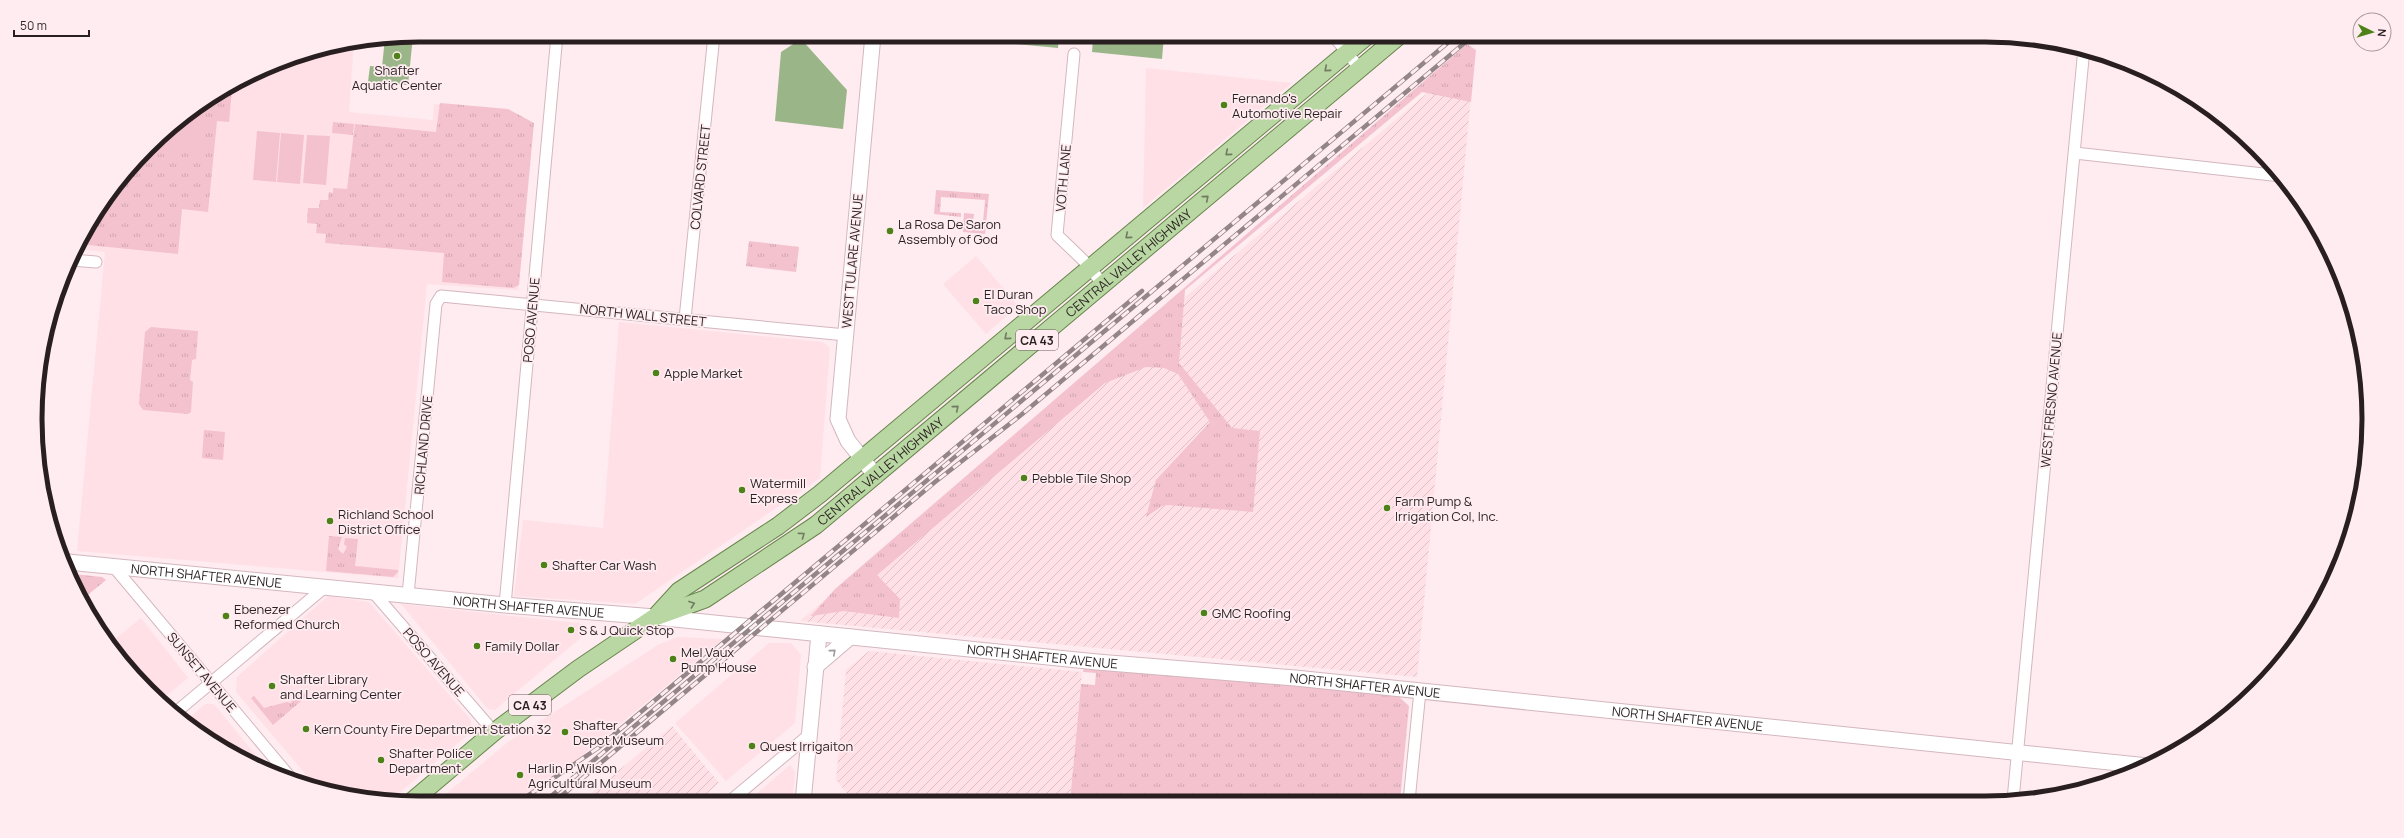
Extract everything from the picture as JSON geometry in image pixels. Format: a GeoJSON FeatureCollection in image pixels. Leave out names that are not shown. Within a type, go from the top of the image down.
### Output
{"type":"FeatureCollection","features":[{"type":"Feature","properties":{"kind":"main road","name":"WEST TULARE AVENUE"},"geometry":{"type":"LineString","coordinates":[[872,42],[838,419],[843,433],[876,476]]}},
{"type":"Feature","properties":{"kind":"main road","name":"CENTRAL VALLEY HIGHWAY"},"geometry":{"type":"LineString","coordinates":[[419,796],[494,732],[578,669],[655,617],[679,591],[778,526],[862,458],[1359,42]]}},
{"type":"Feature","properties":{"kind":"main road","name":"CENTRAL VALLEY HIGHWAY"},"geometry":{"type":"LineString","coordinates":[[655,617],[705,599],[791,543],[876,476],[1392,42]]}},
{"type":"Feature","properties":{"kind":"main road","name":"NORTH SHAFTER AVENUE"},"geometry":{"type":"LineString","coordinates":[[71,562],[505,605],[655,617],[1420,691],[2135,765]]}},
{"type":"Feature","properties":{"kind":"main road"},"geometry":{"type":"LineString","coordinates":[[804,796],[819,634]]}},
{"type":"Feature","properties":{"kind":"main road"},"geometry":{"type":"LineString","coordinates":[[816,667],[850,637]]}},
{"type":"Feature","properties":{"kind":"street","name":"POSO AVENUE"},"geometry":{"type":"LineString","coordinates":[[505,605],[556,42]]}},
{"type":"Feature","properties":{"kind":"street","name":"COLVARD STREET"},"geometry":{"type":"LineString","coordinates":[[685,319],[713,42]]}},
{"type":"Feature","properties":{"kind":"street"},"geometry":{"type":"LineString","coordinates":[[1339,42],[1360,69]]}},
{"type":"Feature","properties":{"kind":"street","name":"VOTH LANE"},"geometry":{"type":"LineString","coordinates":[[1074,54],[1057,235],[1090,267],[1103,284]]}},
{"type":"Feature","properties":{"kind":"street","name":"WEST FRESNO AVENUE"},"geometry":{"type":"LineString","coordinates":[[2014,795],[2083,55]]}},
{"type":"Feature","properties":{"kind":"street"},"geometry":{"type":"LineString","coordinates":[[2075,153],[2272,175]]}},
{"type":"Feature","properties":{"kind":"street"},"geometry":{"type":"LineString","coordinates":[[77,261],[96,262]]}},
{"type":"Feature","properties":{"kind":"street","name":"NORTH WALL STREET"},"geometry":{"type":"LineString","coordinates":[[441,296],[846,335]]}},
{"type":"Feature","properties":{"kind":"street","name":"RICHLAND DRIVE"},"geometry":{"type":"LineString","coordinates":[[408,595],[436,304],[441,296]]}},
{"type":"Feature","properties":{"kind":"street","name":"SUNSET AVENUE"},"geometry":{"type":"LineString","coordinates":[[114,567],[286,771]]}},
{"type":"Feature","properties":{"kind":"street"},"geometry":{"type":"LineString","coordinates":[[179,710],[325,587]]}},
{"type":"Feature","properties":{"kind":"street","name":"POSO AVENUE"},"geometry":{"type":"LineString","coordinates":[[373,592],[494,732]]}},
{"type":"Feature","properties":{"kind":"street"},"geometry":{"type":"LineString","coordinates":[[1410,796],[1420,691]]}},
{"type":"Feature","properties":{"kind":"street"},"geometry":{"type":"LineString","coordinates":[[736,796],[809,735]]}},
{"type":"Feature","properties":{"kind":"shaded area","name":"Shafter Aquatic Center"},"geometry":{"type":"Polygon","coordinates":[[[412,42],[408,85],[368,82],[370,66],[382,67],[384,44],[412,42]]]}},
{"type":"Feature","properties":{"kind":"shaded area"},"geometry":{"type":"Polygon","coordinates":[[[796,42],[804,42],[847,90],[843,129],[775,121],[781,52],[796,42]]]}},
{"type":"Feature","properties":{"kind":"shaded area"},"geometry":{"type":"Polygon","coordinates":[[[1005,42],[1058,42],[1058,48],[1005,42]]]}},
{"type":"Feature","properties":{"kind":"shaded area"},"geometry":{"type":"Polygon","coordinates":[[[1093,42],[1163,42],[1162,59],[1092,52],[1093,42]]]}},
{"type":"Feature","properties":{"kind":"shaded area"},"geometry":{"type":"Polygon","coordinates":[[[354,48],[349,112],[433,120],[434,104],[504,112],[532,123],[518,290],[427,284],[398,578],[77,551],[105,252],[82,250],[93,230],[120,189],[152,152],[189,120],[230,93],[275,71],[321,55],[354,48]]]}},
{"type":"Feature","properties":{"kind":"shaded area"},"geometry":{"type":"Polygon","coordinates":[[[1475,53],[1417,677],[800,621],[1475,53]]]}},
{"type":"Feature","properties":{"kind":"shaded area"},"geometry":{"type":"Polygon","coordinates":[[[1146,68],[1292,83],[1143,208],[1146,68]]]}},
{"type":"Feature","properties":{"kind":"shaded area"},"geometry":{"type":"Polygon","coordinates":[[[976,256],[1018,306],[986,334],[943,284],[976,256]]]}},
{"type":"Feature","properties":{"kind":"shaded area"},"geometry":{"type":"Polygon","coordinates":[[[619,322],[823,342],[830,348],[820,478],[635,604],[514,596],[523,520],[603,528],[619,322]]]}},
{"type":"Feature","properties":{"kind":"shaded area"},"geometry":{"type":"Polygon","coordinates":[[[328,596],[369,602],[471,720],[471,732],[397,795],[345,789],[310,780],[236,692],[237,677],[328,596]]]}},
{"type":"Feature","properties":{"kind":"shaded area"},"geometry":{"type":"Polygon","coordinates":[[[401,604],[579,623],[586,627],[584,635],[495,710],[488,709],[401,604]]]}},
{"type":"Feature","properties":{"kind":"shaded area"},"geometry":{"type":"Polygon","coordinates":[[[141,618],[188,678],[165,697],[136,668],[114,640],[141,618]]]}},
{"type":"Feature","properties":{"kind":"shaded area"},"geometry":{"type":"Polygon","coordinates":[[[678,637],[723,639],[533,796],[443,796],[508,742],[658,645],[678,637]]]}},
{"type":"Feature","properties":{"kind":"shaded area"},"geometry":{"type":"Polygon","coordinates":[[[769,643],[791,643],[801,655],[795,723],[726,781],[675,723],[769,643]]]}},
{"type":"Feature","properties":{"kind":"shaded area"},"geometry":{"type":"Polygon","coordinates":[[[869,651],[1082,672],[1071,796],[849,796],[836,780],[846,670],[869,651]]]}},
{"type":"Feature","properties":{"kind":"shaded area"},"geometry":{"type":"Polygon","coordinates":[[[205,704],[214,704],[260,761],[230,745],[189,718],[205,704]]]}},
{"type":"Feature","properties":{"kind":"shaded area"},"geometry":{"type":"Polygon","coordinates":[[[672,726],[719,783],[704,796],[588,796],[672,726]]]}},
{"type":"Feature","properties":{"kind":"shaded area"},"geometry":{"type":"Polygon","coordinates":[[[790,765],[795,772],[793,796],[754,796],[790,765]]]}},
{"type":"Feature","properties":{"kind":"green space"},"geometry":{"type":"Polygon","coordinates":[[[1467,44],[1476,50],[1471,102],[1422,92],[1185,290],[1179,363],[1232,428],[1260,431],[1253,512],[1168,505],[1162,506],[1146,517],[1156,480],[1210,422],[1178,374],[1164,368],[1146,367],[1105,383],[877,575],[900,599],[899,618],[844,611],[811,616],[835,589],[1467,44]]]}},
{"type":"Feature","properties":{"kind":"green space"},"geometry":{"type":"Polygon","coordinates":[[[232,92],[229,122],[217,121],[208,212],[182,209],[178,254],[85,245],[120,189],[152,152],[189,120],[232,92]]]}},
{"type":"Feature","properties":{"kind":"green space"},"geometry":{"type":"Polygon","coordinates":[[[440,103],[508,109],[534,123],[519,285],[513,288],[442,282],[444,253],[325,243],[326,234],[316,233],[317,224],[307,223],[308,208],[319,208],[320,200],[328,200],[329,192],[333,193],[333,188],[347,189],[355,124],[436,132],[440,103]]]}},
{"type":"Feature","properties":{"kind":"green space"},"geometry":{"type":"Polygon","coordinates":[[[205,110],[201,154],[172,152],[171,156],[153,151],[189,120],[205,110]]]}},
{"type":"Feature","properties":{"kind":"green space"},"geometry":{"type":"Polygon","coordinates":[[[333,122],[354,124],[353,135],[332,133],[333,122]]]}},
{"type":"Feature","properties":{"kind":"green space"},"geometry":{"type":"Polygon","coordinates":[[[257,131],[280,133],[276,182],[253,180],[257,131]]]}},
{"type":"Feature","properties":{"kind":"green space"},"geometry":{"type":"Polygon","coordinates":[[[281,133],[304,135],[300,184],[277,182],[281,133]]]}},
{"type":"Feature","properties":{"kind":"green space"},"geometry":{"type":"Polygon","coordinates":[[[307,135],[330,136],[326,185],[303,183],[307,135]]]}},
{"type":"Feature","properties":{"kind":"green space"},"geometry":{"type":"Polygon","coordinates":[[[936,190],[989,194],[985,234],[963,232],[964,213],[974,214],[973,221],[983,222],[985,200],[941,197],[940,212],[961,213],[961,217],[934,214],[936,190]]]}},
{"type":"Feature","properties":{"kind":"green space"},"geometry":{"type":"Polygon","coordinates":[[[749,241],[799,247],[796,272],[746,266],[749,241]]]}},
{"type":"Feature","properties":{"kind":"green space"},"geometry":{"type":"Polygon","coordinates":[[[151,327],[198,331],[196,359],[192,360],[190,380],[193,382],[191,412],[188,414],[143,410],[139,404],[145,332],[151,327]]]}},
{"type":"Feature","properties":{"kind":"green space"},"geometry":{"type":"Polygon","coordinates":[[[204,430],[225,432],[223,460],[202,458],[204,430]]]}},
{"type":"Feature","properties":{"kind":"green space"},"geometry":{"type":"Polygon","coordinates":[[[329,536],[342,537],[338,549],[343,554],[347,547],[344,544],[345,538],[358,539],[355,566],[398,570],[398,572],[393,577],[326,571],[329,536]]]}},
{"type":"Feature","properties":{"kind":"green space"},"geometry":{"type":"Polygon","coordinates":[[[76,574],[102,577],[106,580],[86,596],[76,574]]]}},
{"type":"Feature","properties":{"kind":"green space"},"geometry":{"type":"Polygon","coordinates":[[[1084,666],[1396,694],[1409,706],[1400,796],[1071,796],[1081,684],[1095,685],[1096,673],[1083,672],[1084,666]]]}},
{"type":"Feature","properties":{"kind":"green space"},"geometry":{"type":"Polygon","coordinates":[[[304,693],[307,696],[273,725],[251,698],[254,696],[264,708],[287,702],[291,703],[294,695],[304,693]]]}},
{"type":"Feature","properties":{"kind":"railway"},"geometry":{"type":"LineString","coordinates":[[551,796],[1449,42]]}},
{"type":"Feature","properties":{"kind":"railway"},"geometry":{"type":"LineString","coordinates":[[561,796],[935,482],[1021,415],[1466,42]]}},
{"type":"Feature","properties":{"kind":"railway"},"geometry":{"type":"LineString","coordinates":[[527,796],[598,748],[1142,291]]}},
{"type":"Feature","properties":{"kind":"place","name":"Shafter Aquatic Center"},"geometry":{"type":"Point","coordinates":[397,56]}},
{"type":"Feature","properties":{"kind":"place","name":"Fernando's Automotive Repair"},"geometry":{"type":"Point","coordinates":[1224,105]}},
{"type":"Feature","properties":{"kind":"place","name":"La Rosa De Saron Assembly of God"},"geometry":{"type":"Point","coordinates":[890,231]}},
{"type":"Feature","properties":{"kind":"place","name":"El Duran Taco Shop"},"geometry":{"type":"Point","coordinates":[976,301]}},
{"type":"Feature","properties":{"kind":"place","name":"Apple Market"},"geometry":{"type":"Point","coordinates":[656,373]}},
{"type":"Feature","properties":{"kind":"place","name":"Pebble Tile Shop"},"geometry":{"type":"Point","coordinates":[1024,478]}},
{"type":"Feature","properties":{"kind":"place","name":"Watermill Express"},"geometry":{"type":"Point","coordinates":[742,490]}},
{"type":"Feature","properties":{"kind":"place","name":"Farm Pump & Irrigation Col, Inc."},"geometry":{"type":"Point","coordinates":[1387,508]}},
{"type":"Feature","properties":{"kind":"place","name":"Richland School District Office"},"geometry":{"type":"Point","coordinates":[330,521]}},
{"type":"Feature","properties":{"kind":"place","name":"Shafter Car Wash"},"geometry":{"type":"Point","coordinates":[544,565]}},
{"type":"Feature","properties":{"kind":"place","name":"GMC Roofing"},"geometry":{"type":"Point","coordinates":[1204,613]}},
{"type":"Feature","properties":{"kind":"place","name":"Ebenezer Reformed Church"},"geometry":{"type":"Point","coordinates":[226,616]}},
{"type":"Feature","properties":{"kind":"place","name":"S & J Quick Stop"},"geometry":{"type":"Point","coordinates":[571,630]}},
{"type":"Feature","properties":{"kind":"place","name":"Family Dollar"},"geometry":{"type":"Point","coordinates":[477,646]}},
{"type":"Feature","properties":{"kind":"place","name":"Mel Vaux Pump House"},"geometry":{"type":"Point","coordinates":[673,659]}},
{"type":"Feature","properties":{"kind":"place","name":"Shafter Library and Learning Center"},"geometry":{"type":"Point","coordinates":[272,686]}},
{"type":"Feature","properties":{"kind":"place","name":"Kern County Fire Department Station 32"},"geometry":{"type":"Point","coordinates":[306,729]}},
{"type":"Feature","properties":{"kind":"place","name":"Shafter Depot Museum"},"geometry":{"type":"Point","coordinates":[565,732]}},
{"type":"Feature","properties":{"kind":"place","name":"Quest Irrigaiton"},"geometry":{"type":"Point","coordinates":[752,746]}},
{"type":"Feature","properties":{"kind":"place","name":"Shafter Police Department"},"geometry":{"type":"Point","coordinates":[381,760]}},
{"type":"Feature","properties":{"kind":"place","name":"Harlin P. Wilson Agricultural Museum"},"geometry":{"type":"Point","coordinates":[520,775]}}]}
